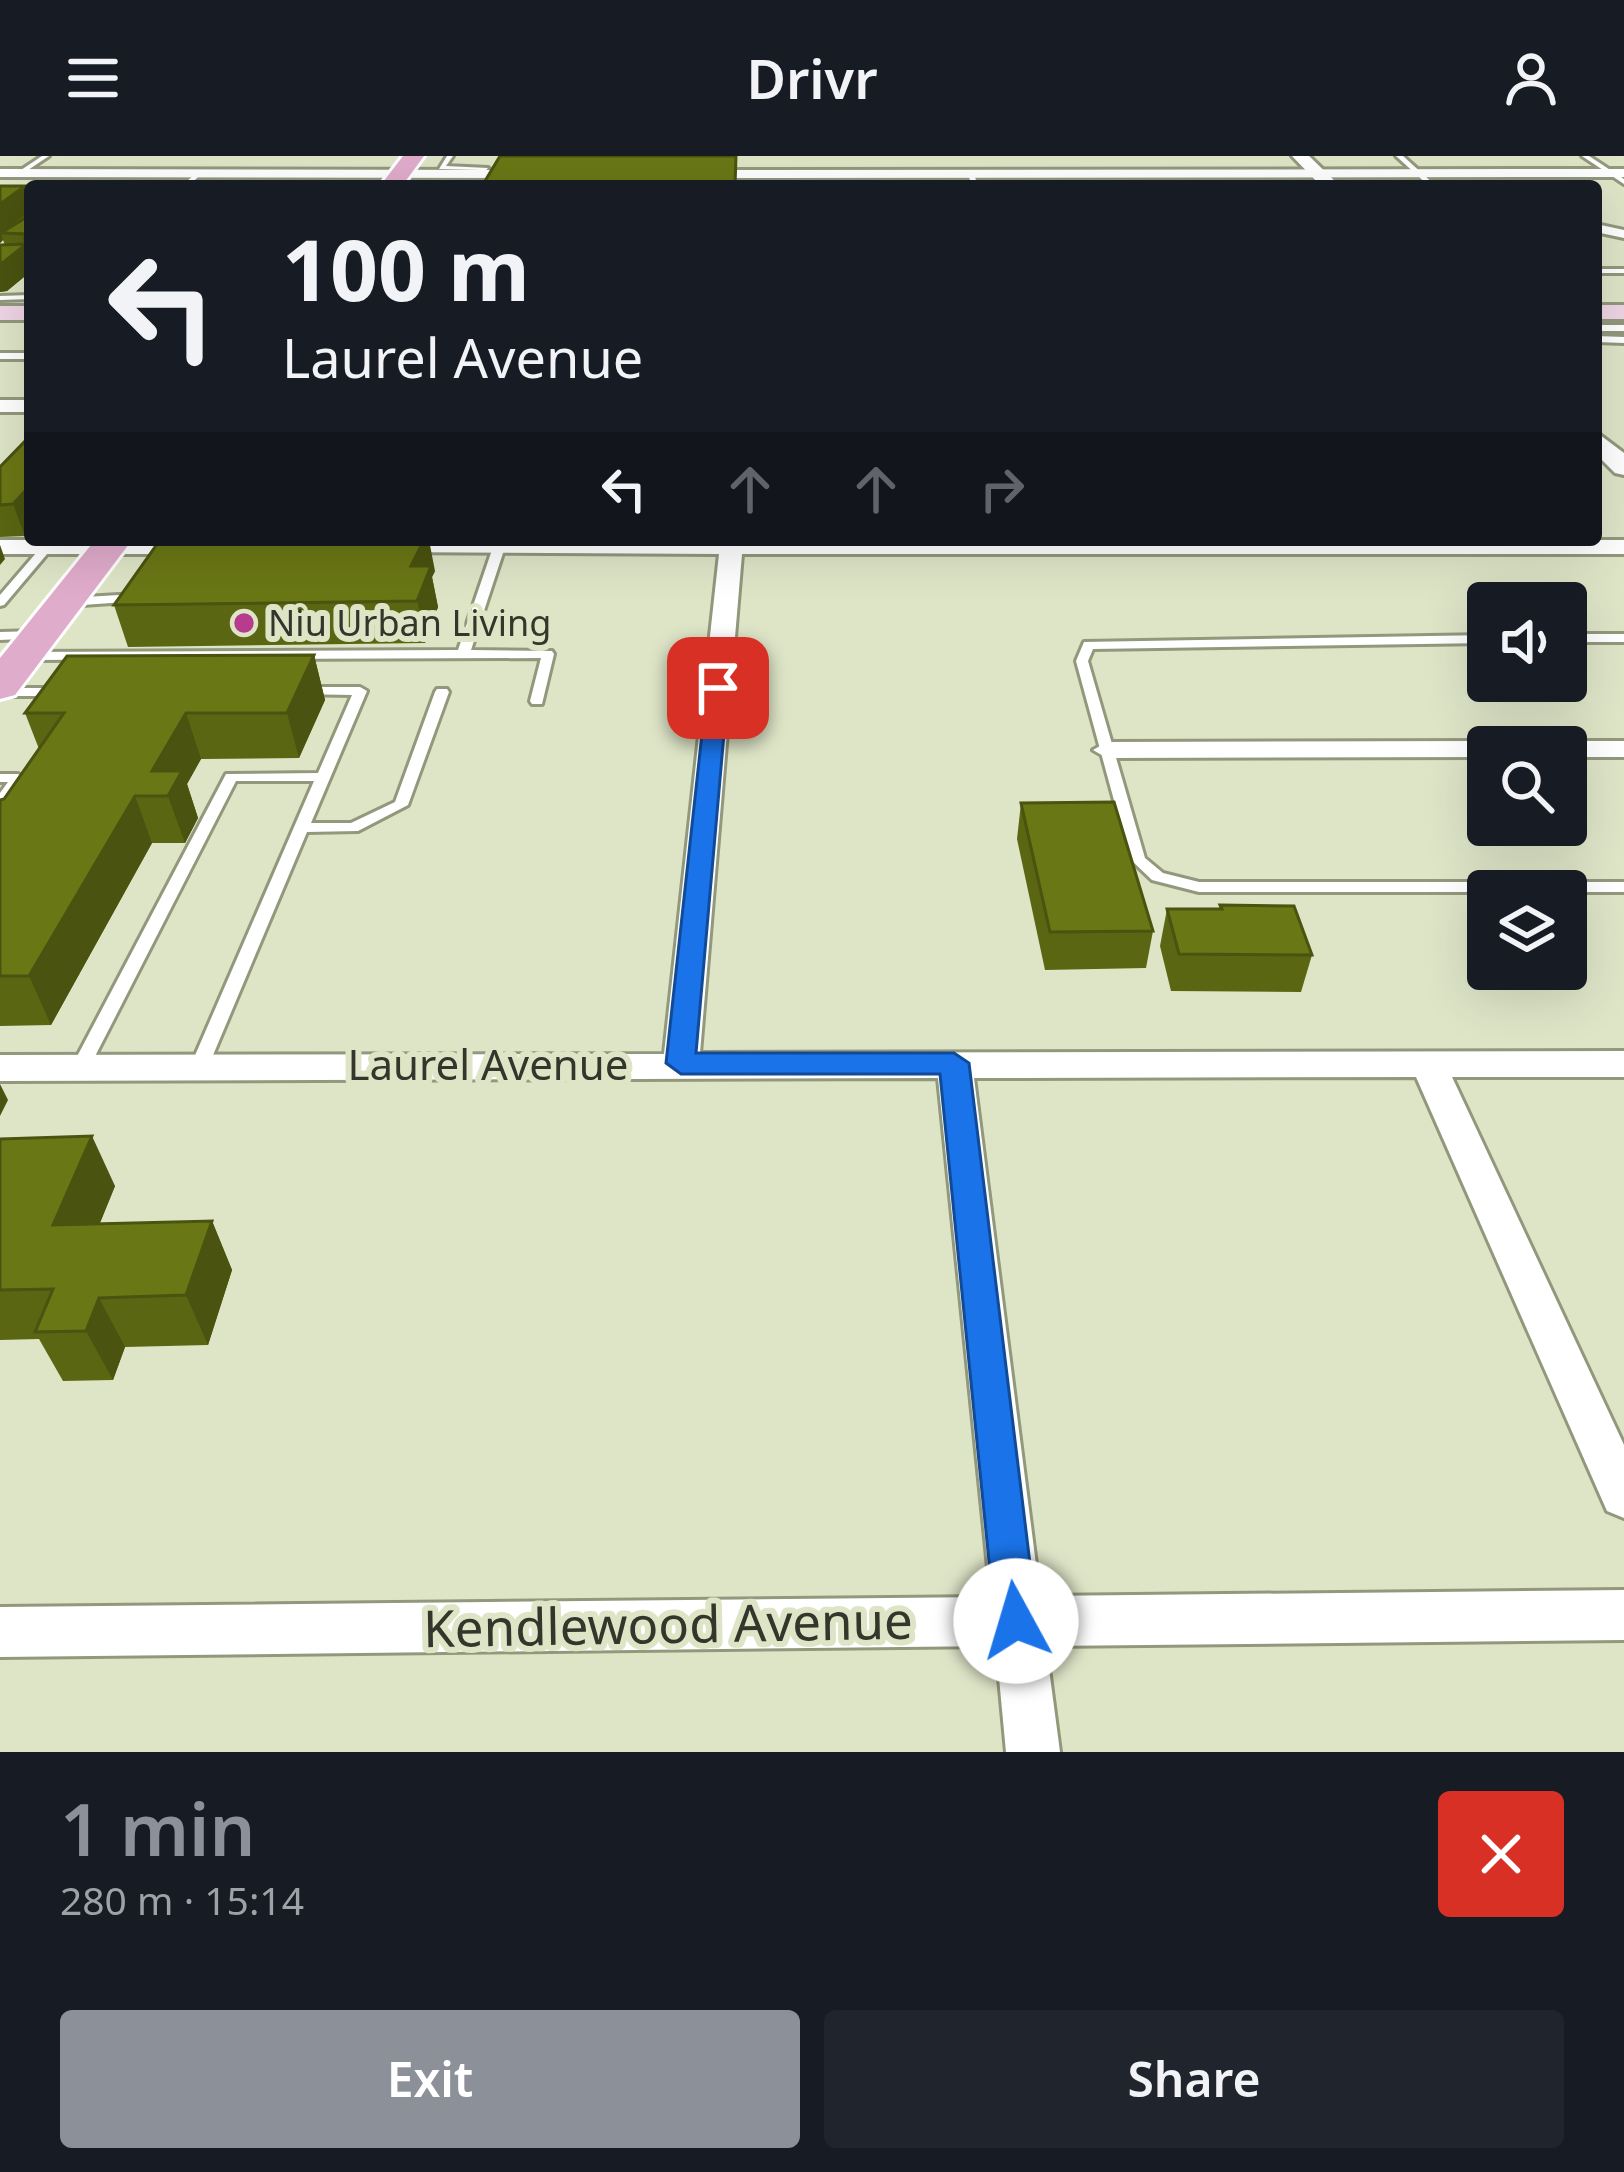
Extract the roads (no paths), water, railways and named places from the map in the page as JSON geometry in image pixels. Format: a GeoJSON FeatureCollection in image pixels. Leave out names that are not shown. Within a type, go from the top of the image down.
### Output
{"type":"FeatureCollection","features":[{"type":"Feature","properties":{"kind":"main road"},"geometry":{"type":"LineString","coordinates":[[13,661],[110,546]]}},
{"type":"Feature","properties":{"kind":"street"},"geometry":{"type":"LineString","coordinates":[[865,156],[869,180]]}},
{"type":"Feature","properties":{"kind":"street"},"geometry":{"type":"LineString","coordinates":[[1300,156],[1324,180]]}},
{"type":"Feature","properties":{"kind":"street"},"geometry":{"type":"LineString","coordinates":[[1483,156],[1517,180]]}},
{"type":"Feature","properties":{"kind":"street"},"geometry":{"type":"LineString","coordinates":[[0,172],[402,171],[487,178],[553,174]]}},
{"type":"Feature","properties":{"kind":"street"},"geometry":{"type":"LineString","coordinates":[[98,180],[108,172]]}},
{"type":"Feature","properties":{"kind":"street"},"geometry":{"type":"LineString","coordinates":[[688,174],[869,180],[1324,180],[1418,173],[1617,173]]}},
{"type":"Feature","properties":{"kind":"street"},"geometry":{"type":"LineString","coordinates":[[0,547],[63,546]]}},
{"type":"Feature","properties":{"kind":"street"},"geometry":{"type":"LineString","coordinates":[[124,546],[166,556],[219,547]]}},
{"type":"Feature","properties":{"kind":"street"},"geometry":{"type":"LineString","coordinates":[[359,547],[768,546]]}},
{"type":"Feature","properties":{"kind":"street"},"geometry":{"type":"LineString","coordinates":[[1482,546],[1624,547]]}},
{"type":"Feature","properties":{"kind":"street"},"geometry":{"type":"LineString","coordinates":[[681,1063],[731,547]]}},
{"type":"Feature","properties":{"kind":"street"},"geometry":{"type":"LineString","coordinates":[[1107,750],[1467,749]]}},
{"type":"Feature","properties":{"kind":"street"},"geometry":{"type":"LineString","coordinates":[[1587,749],[1624,749]]}},
{"type":"Feature","properties":{"kind":"street"},"geometry":{"type":"LineString","coordinates":[[954,1063],[1033,1752]]}},
{"type":"Feature","properties":{"kind":"street","name":"Laurel Avenue"},"geometry":{"type":"LineString","coordinates":[[0,1068],[1624,1064]]}},
{"type":"Feature","properties":{"kind":"street"},"geometry":{"type":"LineString","coordinates":[[1429,1066],[1624,1496]]}},
{"type":"Feature","properties":{"kind":"street","name":"Kendlewood Avenue"},"geometry":{"type":"LineString","coordinates":[[0,1632],[1624,1615]]}},
{"type":"Feature","properties":{"kind":"lane"},"geometry":{"type":"LineString","coordinates":[[20,172],[46,156]]}},
{"type":"Feature","properties":{"kind":"lane"},"geometry":{"type":"LineString","coordinates":[[441,176],[450,156]]}},
{"type":"Feature","properties":{"kind":"lane"},"geometry":{"type":"LineString","coordinates":[[487,178],[506,156]]}},
{"type":"Feature","properties":{"kind":"lane"},"geometry":{"type":"LineString","coordinates":[[1399,156],[1426,180]]}},
{"type":"Feature","properties":{"kind":"lane"},"geometry":{"type":"LineString","coordinates":[[1585,156],[1617,173],[1624,182]]}},
{"type":"Feature","properties":{"kind":"lane"},"geometry":{"type":"LineString","coordinates":[[191,180],[201,172]]}},
{"type":"Feature","properties":{"kind":"lane"},"geometry":{"type":"LineString","coordinates":[[0,298],[15,308]]}},
{"type":"Feature","properties":{"kind":"lane"},"geometry":{"type":"LineString","coordinates":[[0,602],[47,547]]}},
{"type":"Feature","properties":{"kind":"lane"},"geometry":{"type":"LineString","coordinates":[[463,654],[499,547]]}},
{"type":"Feature","properties":{"kind":"lane"},"geometry":{"type":"LineString","coordinates":[[67,602],[134,602],[146,584]]}},
{"type":"Feature","properties":{"kind":"lane"},"geometry":{"type":"LineString","coordinates":[[1587,638],[1624,638]]}},
{"type":"Feature","properties":{"kind":"lane"},"geometry":{"type":"LineString","coordinates":[[1467,639],[1096,641],[1082,651],[1082,661],[1138,859],[1146,871],[1168,883],[1199,887],[1624,887]]}},
{"type":"Feature","properties":{"kind":"lane"},"geometry":{"type":"LineString","coordinates":[[13,661],[548,654],[537,701]]}},
{"type":"Feature","properties":{"kind":"lane"},"geometry":{"type":"LineString","coordinates":[[13,661],[72,692]]}},
{"type":"Feature","properties":{"kind":"lane"},"geometry":{"type":"LineString","coordinates":[[199,1067],[359,691],[288,691]]}},
{"type":"Feature","properties":{"kind":"lane"},"geometry":{"type":"LineString","coordinates":[[302,827],[353,828],[401,805],[442,692]]}},
{"type":"Feature","properties":{"kind":"lane"},"geometry":{"type":"LineString","coordinates":[[80,1068],[231,777],[323,777]]}},
{"type":"Feature","properties":{"kind":"lane"},"geometry":{"type":"LineString","coordinates":[[0,778],[18,778],[0,802]]}},
{"type":"Feature","properties":{"kind":"place","name":"Niu Urban Living"},"geometry":{"type":"Point","coordinates":[244,623]}}]}
